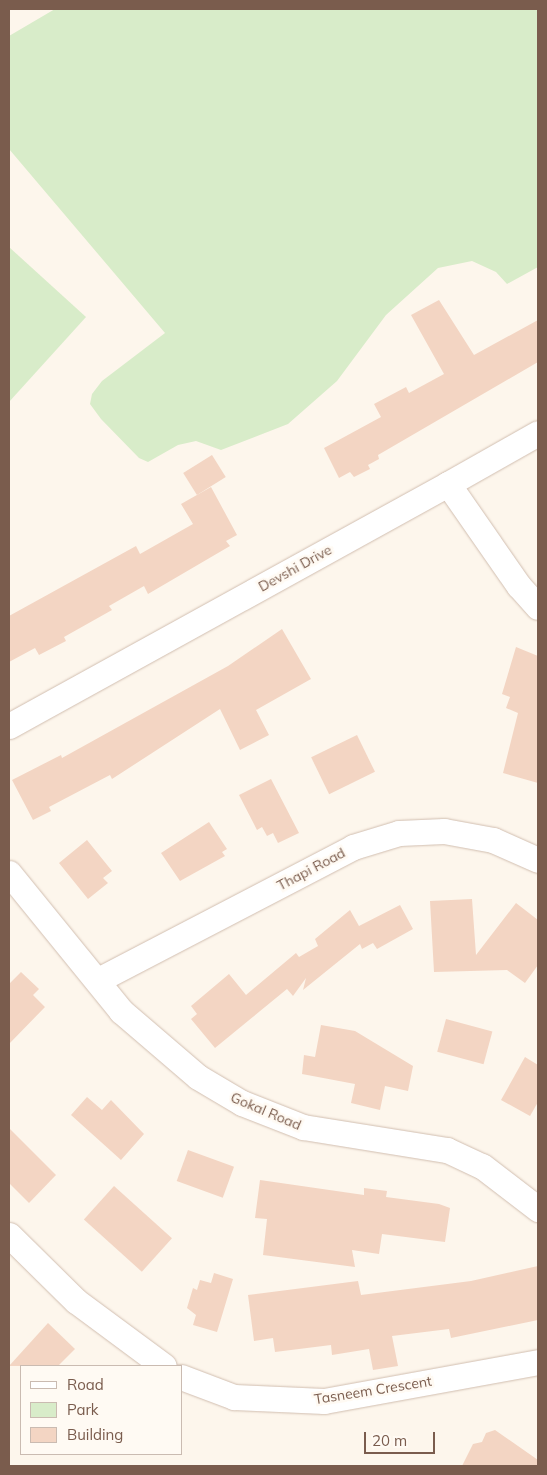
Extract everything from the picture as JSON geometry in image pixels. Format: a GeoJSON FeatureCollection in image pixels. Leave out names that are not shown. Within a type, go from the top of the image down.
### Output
{"type":"FeatureCollection","features":[{"type":"Feature","properties":{"kind":"street","name":"Devshi Drive"},"geometry":{"type":"LineString","coordinates":[[9,726],[538,433]]}},
{"type":"Feature","properties":{"kind":"street"},"geometry":{"type":"LineString","coordinates":[[448,484],[519,586],[538,607]]}},
{"type":"Feature","properties":{"kind":"street","name":"Thapi Road"},"geometry":{"type":"LineString","coordinates":[[98,980],[353,847],[399,833],[444,831],[493,840],[538,860]]}},
{"type":"Feature","properties":{"kind":"street","name":"Gokal Road"},"geometry":{"type":"LineString","coordinates":[[9,873],[98,980],[152,1040],[198,1077],[242,1103],[303,1127],[447,1150],[490,1171],[538,1209]]}},
{"type":"Feature","properties":{"kind":"street"},"geometry":{"type":"LineString","coordinates":[[9,1235],[76,1301],[163,1365]]}},
{"type":"Feature","properties":{"kind":"street","name":"Tasneem Crescent"},"geometry":{"type":"LineString","coordinates":[[182,1377],[234,1397],[324,1401],[538,1362]]}},
{"type":"Feature","properties":{"kind":"green space"},"geometry":{"type":"Polygon","coordinates":[[[55,9],[538,9],[538,267],[507,284],[496,272],[472,261],[438,268],[386,315],[337,381],[288,424],[221,450],[196,441],[178,445],[148,462],[139,458],[101,419],[90,404],[92,394],[102,381],[165,333],[9,149],[9,36],[55,9]]]}},
{"type":"Feature","properties":{"kind":"green space"},"geometry":{"type":"Polygon","coordinates":[[[9,247],[86,317],[9,402],[9,247]]]}},
{"type":"Feature","properties":{"kind":"building"},"geometry":{"type":"Polygon","coordinates":[[[439,300],[474,355],[538,320],[538,362],[378,455],[379,459],[368,465],[370,469],[354,477],[350,472],[339,478],[324,448],[381,417],[374,404],[406,387],[409,393],[444,374],[411,315],[439,300]]]}},
{"type":"Feature","properties":{"kind":"building"},"geometry":{"type":"Polygon","coordinates":[[[212,455],[226,477],[197,495],[183,473],[212,455]]]}},
{"type":"Feature","properties":{"kind":"building"},"geometry":{"type":"Polygon","coordinates":[[[211,487],[237,535],[226,541],[230,546],[148,594],[144,586],[109,606],[112,610],[64,637],[66,641],[39,655],[35,648],[9,662],[9,616],[136,546],[140,554],[193,524],[181,504],[211,487]]]}},
{"type":"Feature","properties":{"kind":"building"},"geometry":{"type":"Polygon","coordinates":[[[282,629],[311,679],[256,710],[269,735],[240,750],[220,709],[112,779],[110,775],[49,807],[51,811],[33,820],[12,780],[61,755],[62,758],[228,666],[282,629]]]}},
{"type":"Feature","properties":{"kind":"building"},"geometry":{"type":"Polygon","coordinates":[[[516,647],[538,656],[538,783],[503,773],[518,713],[506,708],[510,697],[502,694],[516,647]]]}},
{"type":"Feature","properties":{"kind":"building"},"geometry":{"type":"Polygon","coordinates":[[[357,735],[375,772],[329,794],[311,757],[357,735]]]}},
{"type":"Feature","properties":{"kind":"building"},"geometry":{"type":"Polygon","coordinates":[[[271,779],[299,833],[278,843],[273,833],[267,836],[262,827],[257,830],[239,795],[271,779]]]}},
{"type":"Feature","properties":{"kind":"building"},"geometry":{"type":"Polygon","coordinates":[[[209,822],[227,849],[222,852],[225,856],[180,881],[161,853],[209,822]]]}},
{"type":"Feature","properties":{"kind":"building"},"geometry":{"type":"Polygon","coordinates":[[[87,840],[112,871],[103,878],[108,883],[88,899],[59,863],[87,840]]]}},
{"type":"Feature","properties":{"kind":"building"},"geometry":{"type":"Polygon","coordinates":[[[472,899],[476,955],[516,903],[538,920],[538,965],[525,983],[507,970],[434,972],[430,901],[472,899]]]}},
{"type":"Feature","properties":{"kind":"building"},"geometry":{"type":"Polygon","coordinates":[[[400,905],[413,929],[377,949],[373,943],[362,949],[360,944],[303,990],[306,978],[293,996],[287,989],[215,1048],[191,1019],[197,1014],[191,1006],[229,974],[246,995],[296,953],[299,957],[318,946],[315,939],[350,910],[359,926],[400,905]]]}},
{"type":"Feature","properties":{"kind":"building"},"geometry":{"type":"Polygon","coordinates":[[[21,972],[39,989],[33,995],[45,1007],[9,1044],[9,984],[21,972]]]}},
{"type":"Feature","properties":{"kind":"building"},"geometry":{"type":"Polygon","coordinates":[[[446,1019],[492,1031],[484,1064],[437,1052],[446,1019]]]}},
{"type":"Feature","properties":{"kind":"building"},"geometry":{"type":"Polygon","coordinates":[[[321,1025],[355,1031],[413,1066],[408,1091],[385,1086],[380,1110],[351,1103],[355,1084],[302,1074],[304,1055],[315,1057],[321,1025]]]}},
{"type":"Feature","properties":{"kind":"building"},"geometry":{"type":"Polygon","coordinates":[[[525,1057],[538,1065],[538,1102],[530,1116],[501,1100],[525,1057]]]}},
{"type":"Feature","properties":{"kind":"building"},"geometry":{"type":"Polygon","coordinates":[[[87,1097],[102,1110],[111,1100],[144,1134],[121,1160],[71,1115],[87,1097]]]}},
{"type":"Feature","properties":{"kind":"building"},"geometry":{"type":"Polygon","coordinates":[[[9,1128],[56,1175],[29,1203],[9,1183],[9,1128]]]}},
{"type":"Feature","properties":{"kind":"building"},"geometry":{"type":"Polygon","coordinates":[[[188,1150],[234,1167],[223,1198],[177,1181],[188,1150]]]}},
{"type":"Feature","properties":{"kind":"building"},"geometry":{"type":"Polygon","coordinates":[[[260,1180],[364,1195],[364,1188],[387,1191],[386,1197],[439,1204],[450,1208],[445,1242],[382,1234],[379,1254],[352,1250],[355,1267],[263,1255],[267,1219],[255,1218],[260,1180]]]}},
{"type":"Feature","properties":{"kind":"building"},"geometry":{"type":"Polygon","coordinates":[[[114,1186],[172,1238],[142,1272],[84,1219],[114,1186]]]}},
{"type":"Feature","properties":{"kind":"building"},"geometry":{"type":"Polygon","coordinates":[[[538,1266],[538,1320],[451,1338],[449,1329],[392,1336],[398,1366],[373,1370],[369,1349],[332,1355],[331,1345],[275,1352],[273,1338],[254,1341],[248,1295],[358,1281],[361,1295],[471,1281],[538,1266]]]}},
{"type":"Feature","properties":{"kind":"building"},"geometry":{"type":"Polygon","coordinates":[[[214,1273],[233,1279],[217,1332],[193,1325],[196,1315],[187,1308],[193,1288],[197,1290],[200,1280],[211,1283],[214,1273]]]}},
{"type":"Feature","properties":{"kind":"building"},"geometry":{"type":"Polygon","coordinates":[[[48,1323],[75,1349],[59,1365],[9,1366],[48,1323]]]}},
{"type":"Feature","properties":{"kind":"building"},"geometry":{"type":"Polygon","coordinates":[[[495,1430],[538,1460],[538,1466],[462,1466],[473,1444],[482,1442],[486,1433],[495,1430]]]}}]}
